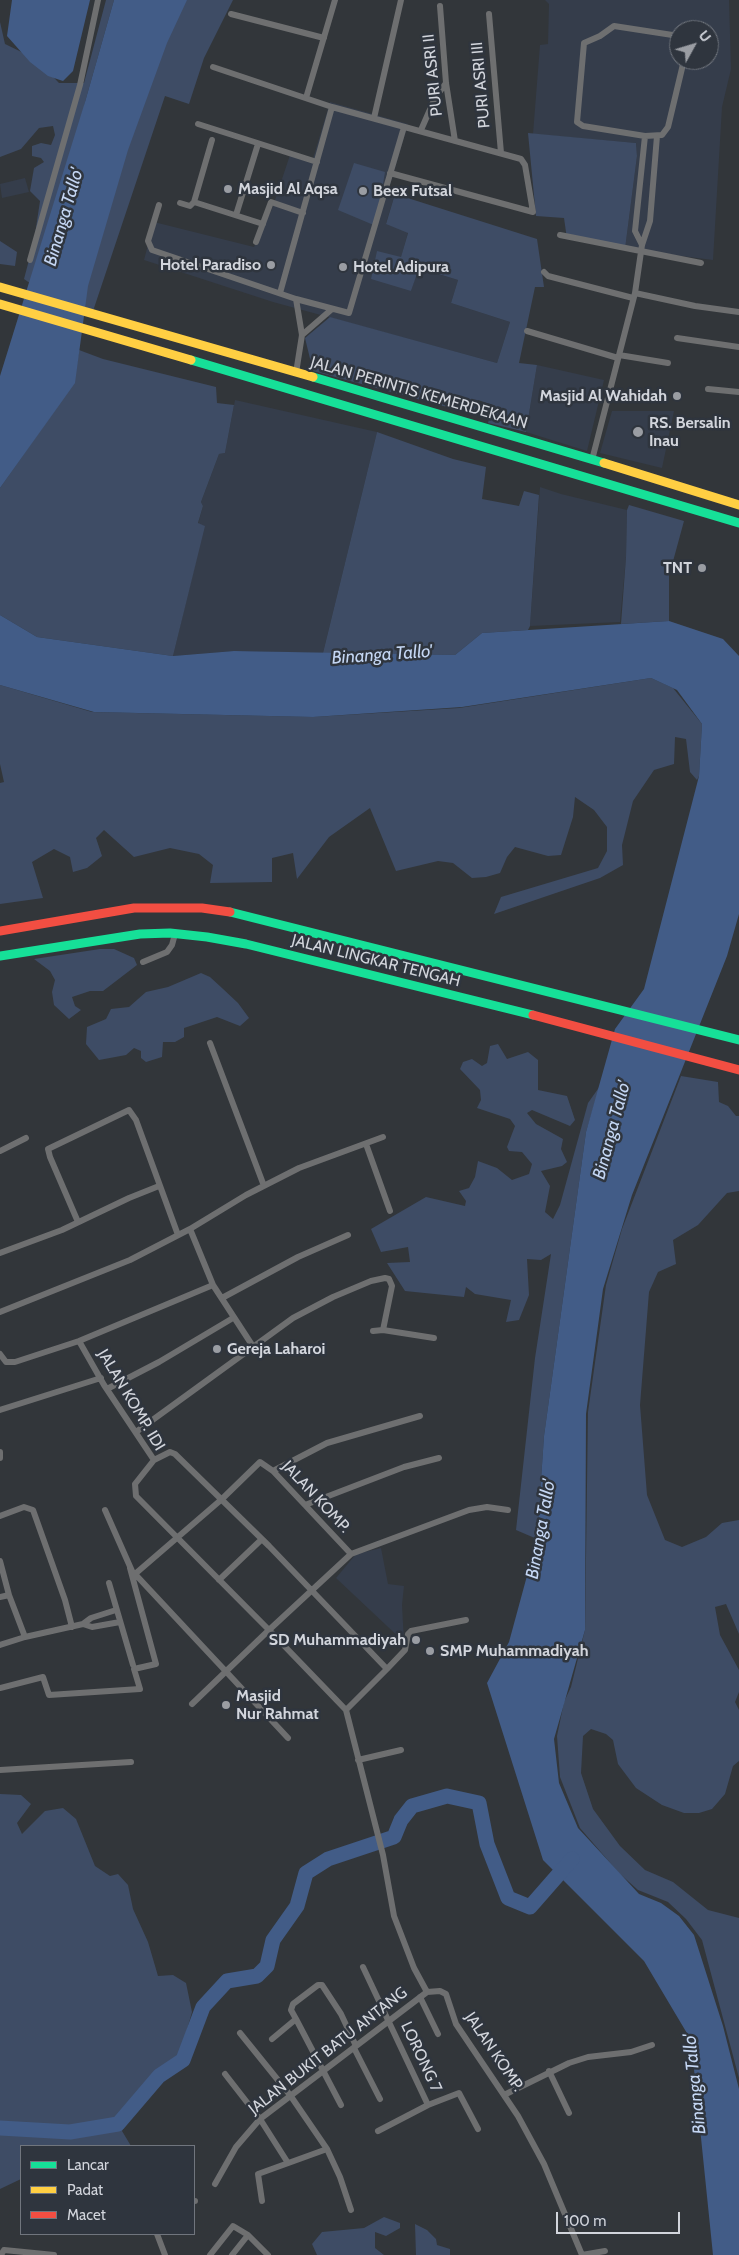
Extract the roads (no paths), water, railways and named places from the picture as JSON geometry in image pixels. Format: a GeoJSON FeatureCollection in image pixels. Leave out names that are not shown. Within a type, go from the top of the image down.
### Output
{"type":"FeatureCollection","features":[{"type":"Feature","properties":{"kind":"main road","name":"JALAN PERINTIS KEMERDEKAAN"},"geometry":{"type":"LineString","coordinates":[[0,287],[537,442],[739,505]]}},
{"type":"Feature","properties":{"kind":"main road","name":"JALAN PERINTIS KEMERDEKAAN"},"geometry":{"type":"LineString","coordinates":[[0,304],[668,500],[739,523]]}},
{"type":"Feature","properties":{"kind":"main road"},"geometry":{"type":"LineString","coordinates":[[668,500],[672,484]]}},
{"type":"Feature","properties":{"kind":"main road","name":"JALAN LINGKAR TENGAH"},"geometry":{"type":"LineString","coordinates":[[0,930],[134,908],[202,908],[247,914],[532,986],[596,1005],[738,1039]]}},
{"type":"Feature","properties":{"kind":"main road","name":"JALAN LINGKAR TENGAH"},"geometry":{"type":"LineString","coordinates":[[0,956],[140,934],[175,934],[246,944],[591,1030],[739,1070]]}},
{"type":"Feature","properties":{"kind":"street"},"geometry":{"type":"LineString","coordinates":[[30,260],[78,95],[98,0]]}},
{"type":"Feature","properties":{"kind":"street"},"geometry":{"type":"LineString","coordinates":[[306,98],[335,0]]}},
{"type":"Feature","properties":{"kind":"street"},"geometry":{"type":"LineString","coordinates":[[374,118],[401,0]]}},
{"type":"Feature","properties":{"kind":"street","name":"PURI ASRI II"},"geometry":{"type":"LineString","coordinates":[[440,6],[446,84],[455,141]]}},
{"type":"Feature","properties":{"kind":"street"},"geometry":{"type":"LineString","coordinates":[[231,14],[324,38]]}},
{"type":"Feature","properties":{"kind":"street","name":"PURI ASRI III"},"geometry":{"type":"LineString","coordinates":[[489,14],[501,153]]}},
{"type":"Feature","properties":{"kind":"street"},"geometry":{"type":"LineString","coordinates":[[669,34],[614,26],[595,39],[586,42],[582,46],[575,119],[578,124],[645,136],[662,135],[668,127],[682,70]]}},
{"type":"Feature","properties":{"kind":"street"},"geometry":{"type":"LineString","coordinates":[[213,67],[332,107],[421,130],[521,160],[524,163],[533,212],[390,173]]}},
{"type":"Feature","properties":{"kind":"street"},"geometry":{"type":"LineString","coordinates":[[421,130],[435,98],[446,84]]}},
{"type":"Feature","properties":{"kind":"street"},"geometry":{"type":"LineString","coordinates":[[280,294],[332,107]]}},
{"type":"Feature","properties":{"kind":"street"},"geometry":{"type":"LineString","coordinates":[[198,124],[317,162]]}},
{"type":"Feature","properties":{"kind":"street"},"geometry":{"type":"LineString","coordinates":[[159,205],[148,241],[152,250],[280,294],[349,313],[404,127]]}},
{"type":"Feature","properties":{"kind":"street"},"geometry":{"type":"LineString","coordinates":[[641,248],[635,231],[645,136]]}},
{"type":"Feature","properties":{"kind":"street"},"geometry":{"type":"LineString","coordinates":[[592,460],[634,296],[641,248],[650,221],[657,136]]}},
{"type":"Feature","properties":{"kind":"street"},"geometry":{"type":"LineString","coordinates":[[180,203],[189,206],[194,202],[212,140]]}},
{"type":"Feature","properties":{"kind":"street"},"geometry":{"type":"LineString","coordinates":[[236,215],[258,144]]}},
{"type":"Feature","properties":{"kind":"street"},"geometry":{"type":"LineString","coordinates":[[194,202],[263,224]]}},
{"type":"Feature","properties":{"kind":"street"},"geometry":{"type":"LineString","coordinates":[[256,242],[271,202],[303,213]]}},
{"type":"Feature","properties":{"kind":"street"},"geometry":{"type":"LineString","coordinates":[[560,236],[641,248],[701,263]]}},
{"type":"Feature","properties":{"kind":"street"},"geometry":{"type":"LineString","coordinates":[[544,272],[548,276],[634,296],[739,312]]}},
{"type":"Feature","properties":{"kind":"street"},"geometry":{"type":"LineString","coordinates":[[296,299],[302,335],[296,373]]}},
{"type":"Feature","properties":{"kind":"street"},"geometry":{"type":"LineString","coordinates":[[302,335],[332,308]]}},
{"type":"Feature","properties":{"kind":"street"},"geometry":{"type":"LineString","coordinates":[[527,331],[619,357],[668,364]]}},
{"type":"Feature","properties":{"kind":"street"},"geometry":{"type":"LineString","coordinates":[[677,338],[739,347]]}},
{"type":"Feature","properties":{"kind":"street"},"geometry":{"type":"LineString","coordinates":[[708,389],[739,392]]}},
{"type":"Feature","properties":{"kind":"street"},"geometry":{"type":"LineString","coordinates":[[143,962],[167,952],[172,945],[175,934]]}},
{"type":"Feature","properties":{"kind":"street"},"geometry":{"type":"LineString","coordinates":[[210,1043],[264,1186]]}},
{"type":"Feature","properties":{"kind":"street"},"geometry":{"type":"LineString","coordinates":[[78,1222],[48,1149],[125,1110],[129,1110],[136,1120],[178,1235]]}},
{"type":"Feature","properties":{"kind":"street"},"geometry":{"type":"LineString","coordinates":[[0,1151],[26,1138]]}},
{"type":"Feature","properties":{"kind":"street"},"geometry":{"type":"LineString","coordinates":[[0,1312],[130,1260],[299,1168],[383,1138]]}},
{"type":"Feature","properties":{"kind":"street"},"geometry":{"type":"LineString","coordinates":[[366,1144],[390,1211]]}},
{"type":"Feature","properties":{"kind":"street"},"geometry":{"type":"LineString","coordinates":[[0,1253],[78,1222],[128,1198],[159,1186]]}},
{"type":"Feature","properties":{"kind":"street"},"geometry":{"type":"LineString","coordinates":[[190,1229],[213,1285],[254,1348]]}},
{"type":"Feature","properties":{"kind":"street"},"geometry":{"type":"LineString","coordinates":[[222,1298],[298,1257],[348,1235]]}},
{"type":"Feature","properties":{"kind":"street"},"geometry":{"type":"LineString","coordinates":[[136,1432],[308,1310],[371,1281],[385,1278],[389,1279],[392,1286],[383,1330]]}},
{"type":"Feature","properties":{"kind":"street"},"geometry":{"type":"LineString","coordinates":[[79,1341],[213,1285]]}},
{"type":"Feature","properties":{"kind":"street"},"geometry":{"type":"LineString","coordinates":[[107,1389],[159,1362],[233,1318]]}},
{"type":"Feature","properties":{"kind":"street"},"geometry":{"type":"LineString","coordinates":[[373,1331],[383,1330],[434,1338]]}},
{"type":"Feature","properties":{"kind":"street","name":"JALAN KOMP. IDI"},"geometry":{"type":"LineString","coordinates":[[0,1356],[6,1362],[15,1362],[79,1341],[107,1389],[154,1460],[135,1484],[135,1494],[177,1538]]}},
{"type":"Feature","properties":{"kind":"street"},"geometry":{"type":"LineString","coordinates":[[0,1410],[101,1378]]}},
{"type":"Feature","properties":{"kind":"street"},"geometry":{"type":"LineString","coordinates":[[273,1471],[327,1443],[420,1416]]}},
{"type":"Feature","properties":{"kind":"street"},"geometry":{"type":"LineString","coordinates":[[0,1452],[0,1458]]}},
{"type":"Feature","properties":{"kind":"street"},"geometry":{"type":"LineString","coordinates":[[154,1460],[168,1453],[175,1454],[262,1539],[387,1669]]}},
{"type":"Feature","properties":{"kind":"street"},"geometry":{"type":"LineString","coordinates":[[305,1505],[404,1467],[439,1458]]}},
{"type":"Feature","properties":{"kind":"street","name":"JALAN KOMP."},"geometry":{"type":"LineString","coordinates":[[133,1571],[177,1538],[222,1499],[260,1462],[273,1471],[351,1554],[192,1704]]}},
{"type":"Feature","properties":{"kind":"street"},"geometry":{"type":"LineString","coordinates":[[0,1516],[24,1507],[29,1507],[35,1513],[65,1600],[72,1627]]}},
{"type":"Feature","properties":{"kind":"street"},"geometry":{"type":"LineString","coordinates":[[351,1554],[468,1510],[487,1507],[508,1510]]}},
{"type":"Feature","properties":{"kind":"street"},"geometry":{"type":"LineString","coordinates":[[0,1688],[43,1677],[49,1695],[140,1689],[134,1669],[156,1664],[133,1571],[105,1510]]}},
{"type":"Feature","properties":{"kind":"street"},"geometry":{"type":"LineString","coordinates":[[177,1538],[346,1710],[400,1932],[427,1992]]}},
{"type":"Feature","properties":{"kind":"street"},"geometry":{"type":"LineString","coordinates":[[219,1580],[262,1539]]}},
{"type":"Feature","properties":{"kind":"street"},"geometry":{"type":"LineString","coordinates":[[0,1561],[9,1595],[25,1637]]}},
{"type":"Feature","properties":{"kind":"street"},"geometry":{"type":"LineString","coordinates":[[133,1571],[288,1738]]}},
{"type":"Feature","properties":{"kind":"street"},"geometry":{"type":"LineString","coordinates":[[109,1582],[133,1665]]}},
{"type":"Feature","properties":{"kind":"street"},"geometry":{"type":"LineString","coordinates":[[0,1597],[9,1595]]}},
{"type":"Feature","properties":{"kind":"street"},"geometry":{"type":"LineString","coordinates":[[0,1645],[25,1637],[83,1624],[91,1618],[116,1610]]}},
{"type":"Feature","properties":{"kind":"street"},"geometry":{"type":"LineString","coordinates":[[346,1710],[405,1650],[408,1634],[411,1631],[466,1620]]}},
{"type":"Feature","properties":{"kind":"street"},"geometry":{"type":"LineString","coordinates":[[83,1624],[92,1627],[120,1622]]}},
{"type":"Feature","properties":{"kind":"street"},"geometry":{"type":"LineString","coordinates":[[358,1760],[401,1750]]}},
{"type":"Feature","properties":{"kind":"street"},"geometry":{"type":"LineString","coordinates":[[0,1770],[132,1762]]}},
{"type":"Feature","properties":{"kind":"street","name":"LORONG 7"},"geometry":{"type":"LineString","coordinates":[[363,1967],[428,2105]]}},
{"type":"Feature","properties":{"kind":"street"},"geometry":{"type":"LineString","coordinates":[[341,2105],[291,2010],[293,2004],[318,1985],[322,1985],[341,2014],[380,2099]]}},
{"type":"Feature","properties":{"kind":"street","name":"JALAN KOMP."},"geometry":{"type":"LineString","coordinates":[[427,1992],[440,1991],[446,1994],[456,2024],[506,2094],[544,2164],[582,2255]]}},
{"type":"Feature","properties":{"kind":"street","name":"JALAN BUKIT BATU ANTANG"},"geometry":{"type":"LineString","coordinates":[[215,2184],[236,2147],[260,2119],[427,1992]]}},
{"type":"Feature","properties":{"kind":"street"},"geometry":{"type":"LineString","coordinates":[[420,1997],[438,2034]]}},
{"type":"Feature","properties":{"kind":"street"},"geometry":{"type":"LineString","coordinates":[[272,2039],[296,2019]]}},
{"type":"Feature","properties":{"kind":"street"},"geometry":{"type":"LineString","coordinates":[[240,2033],[290,2095],[327,2149],[351,2210]]}},
{"type":"Feature","properties":{"kind":"street"},"geometry":{"type":"LineString","coordinates":[[506,2094],[549,2071],[584,2058],[626,2053],[652,2044]]}},
{"type":"Feature","properties":{"kind":"street"},"geometry":{"type":"LineString","coordinates":[[549,2071],[569,2113]]}},
{"type":"Feature","properties":{"kind":"street"},"geometry":{"type":"LineString","coordinates":[[225,2074],[260,2119],[288,2163]]}},
{"type":"Feature","properties":{"kind":"street","name":"LORONG 7"},"geometry":{"type":"LineString","coordinates":[[378,2131],[428,2105],[459,2093],[478,2129]]}},
{"type":"Feature","properties":{"kind":"street"},"geometry":{"type":"LineString","coordinates":[[262,2201],[258,2174],[327,2149]]}},
{"type":"Feature","properties":{"kind":"street"},"geometry":{"type":"LineString","coordinates":[[210,2255],[234,2226],[248,2235],[268,2255]]}},
{"type":"Feature","properties":{"kind":"street"},"geometry":{"type":"LineString","coordinates":[[157,2235],[165,2255]]}},
{"type":"Feature","properties":{"kind":"street"},"geometry":{"type":"LineString","coordinates":[[232,2255],[248,2235]]}},
{"type":"Feature","properties":{"kind":"street"},"geometry":{"type":"LineString","coordinates":[[1,2255],[4,2250],[54,2255]]}},
{"type":"Feature","properties":{"kind":"street"},"geometry":{"type":"LineString","coordinates":[[582,2255],[605,2251]]}},
{"type":"Feature","properties":{"kind":"water"},"geometry":{"type":"Polygon","coordinates":[[[12,0],[90,0],[73,71],[63,81],[48,76],[30,62],[7,36],[12,0]]]}},
{"type":"Feature","properties":{"kind":"water","name":"Binanga Tallo'"},"geometry":{"type":"Polygon","coordinates":[[[114,0],[187,0],[167,43],[128,150],[88,286],[75,383],[0,488],[0,376],[85,102],[114,0]]]}},
{"type":"Feature","properties":{"kind":"water","name":"Binanga Tallo'"},"geometry":{"type":"Polygon","coordinates":[[[0,615],[37,637],[173,656],[234,651],[455,655],[482,633],[669,621],[723,639],[739,656],[739,914],[727,956],[632,1195],[603,1289],[586,1414],[585,1630],[554,1739],[559,1783],[578,1828],[639,1894],[661,1903],[679,1916],[694,1935],[723,2026],[739,2089],[739,2255],[713,2255],[691,2040],[644,1961],[543,1860],[487,1683],[509,1642],[537,1539],[544,1436],[586,1132],[615,1029],[644,989],[699,776],[702,724],[677,690],[651,678],[462,707],[313,717],[94,712],[0,685],[0,615]]]}},
{"type":"Feature","properties":{"kind":"waterway"},"geometry":{"type":"LineString","coordinates":[[0,2128],[70,2132],[118,2124],[159,2076],[183,2060],[203,2007],[227,1981],[257,1976],[267,1966],[273,1940],[297,1906],[306,1873],[328,1859],[394,1837],[401,1820],[412,1806],[447,1796],[479,1803],[487,1844],[508,1898],[530,1907],[572,1859]]}},
{"type":"Feature","properties":{"kind":"place","name":"Masjid Al Aqsa"},"geometry":{"type":"Point","coordinates":[228,189]}},
{"type":"Feature","properties":{"kind":"place","name":"Beex Futsal"},"geometry":{"type":"Point","coordinates":[363,191]}},
{"type":"Feature","properties":{"kind":"place","name":"Hotel Paradiso"},"geometry":{"type":"Point","coordinates":[271,265]}},
{"type":"Feature","properties":{"kind":"place","name":"Hotel Adipura"},"geometry":{"type":"Point","coordinates":[343,267]}},
{"type":"Feature","properties":{"kind":"place","name":"Masjid Al Wahidah"},"geometry":{"type":"Point","coordinates":[677,396]}},
{"type":"Feature","properties":{"kind":"place","name":"RS. Bersalin Inau"},"geometry":{"type":"Point","coordinates":[638,432]}},
{"type":"Feature","properties":{"kind":"place","name":"TNT"},"geometry":{"type":"Point","coordinates":[702,568]}},
{"type":"Feature","properties":{"kind":"place","name":"Gereja Laharoi"},"geometry":{"type":"Point","coordinates":[217,1349]}},
{"type":"Feature","properties":{"kind":"place","name":"SD Muhammadiyah"},"geometry":{"type":"Point","coordinates":[416,1640]}},
{"type":"Feature","properties":{"kind":"place","name":"SMP Muhammadiyah"},"geometry":{"type":"Point","coordinates":[430,1651]}},
{"type":"Feature","properties":{"kind":"place","name":"Masjid Nur Rahmat"},"geometry":{"type":"Point","coordinates":[226,1705]}}]}
